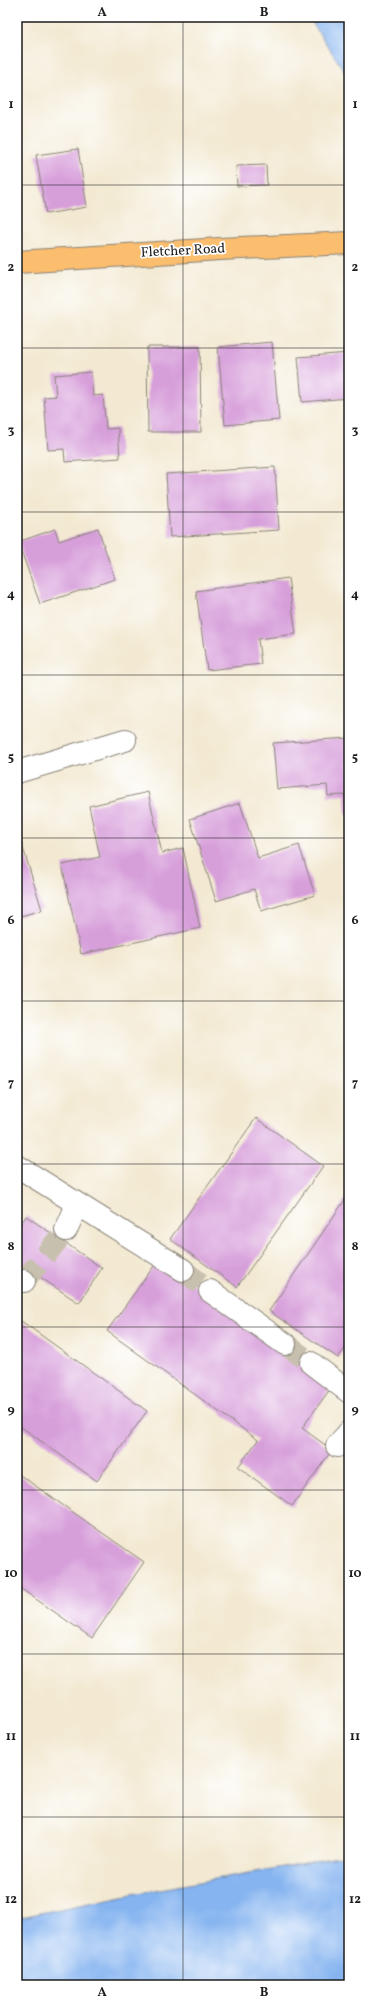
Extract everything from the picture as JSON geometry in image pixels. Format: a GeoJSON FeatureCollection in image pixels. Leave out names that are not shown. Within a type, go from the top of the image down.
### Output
{"type":"FeatureCollection","features":[{"type":"Feature","properties":{"kind":"main road","name":"Fletcher Road"},"geometry":{"type":"LineString","coordinates":[[17,262],[212,249],[349,244]]}},
{"type":"Feature","properties":{"kind":"street"},"geometry":{"type":"LineString","coordinates":[[17,772],[125,740]]}},
{"type":"Feature","properties":{"kind":"street"},"geometry":{"type":"LineString","coordinates":[[18,1168],[77,1206],[183,1270]]}},
{"type":"Feature","properties":{"kind":"street"},"geometry":{"type":"LineString","coordinates":[[66,1230],[77,1206]]}},
{"type":"Feature","properties":{"kind":"street"},"geometry":{"type":"LineString","coordinates":[[210,1291],[285,1344]]}},
{"type":"Feature","properties":{"kind":"street"},"geometry":{"type":"LineString","coordinates":[[311,1363],[349,1392]]}},
{"type":"Feature","properties":{"kind":"water"},"geometry":{"type":"Polygon","coordinates":[[[309,17],[349,17],[349,78],[311,21],[309,17]]]}},
{"type":"Feature","properties":{"kind":"water"},"geometry":{"type":"Polygon","coordinates":[[[349,1855],[349,1985],[17,1985],[17,1918],[127,1895],[349,1855]]]}},
{"type":"Feature","properties":{"kind":"building"},"geometry":{"type":"Polygon","coordinates":[[[78,149],[87,207],[46,214],[36,155],[78,149]]]}},
{"type":"Feature","properties":{"kind":"building"},"geometry":{"type":"Polygon","coordinates":[[[266,165],[267,185],[237,186],[236,166],[266,165]]]}},
{"type":"Feature","properties":{"kind":"building"},"geometry":{"type":"Polygon","coordinates":[[[272,342],[279,420],[225,425],[218,347],[272,342]]]}},
{"type":"Feature","properties":{"kind":"building"},"geometry":{"type":"Polygon","coordinates":[[[147,347],[200,347],[201,432],[148,432],[147,347]]]}},
{"type":"Feature","properties":{"kind":"building"},"geometry":{"type":"Polygon","coordinates":[[[349,353],[349,398],[302,402],[298,357],[349,353]]]}},
{"type":"Feature","properties":{"kind":"building"},"geometry":{"type":"Polygon","coordinates":[[[91,372],[93,396],[103,395],[106,429],[118,428],[120,458],[65,462],[64,449],[48,450],[44,397],[56,396],[54,375],[91,372]]]}},
{"type":"Feature","properties":{"kind":"building"},"geometry":{"type":"Polygon","coordinates":[[[275,467],[279,530],[170,537],[166,474],[275,467]]]}},
{"type":"Feature","properties":{"kind":"building"},"geometry":{"type":"Polygon","coordinates":[[[98,528],[115,579],[40,604],[18,542],[55,529],[59,541],[98,528]]]}},
{"type":"Feature","properties":{"kind":"building"},"geometry":{"type":"Polygon","coordinates":[[[288,578],[296,634],[258,639],[261,664],[207,670],[196,591],[288,578]]]}},
{"type":"Feature","properties":{"kind":"building"},"geometry":{"type":"Polygon","coordinates":[[[349,738],[349,814],[346,815],[345,795],[328,796],[327,785],[277,789],[273,743],[349,738]]]}},
{"type":"Feature","properties":{"kind":"building"},"geometry":{"type":"Polygon","coordinates":[[[148,792],[162,853],[183,848],[200,928],[81,954],[62,865],[100,857],[89,806],[148,792]]]}},
{"type":"Feature","properties":{"kind":"building"},"geometry":{"type":"Polygon","coordinates":[[[240,803],[258,858],[299,845],[315,895],[261,911],[254,889],[216,901],[190,819],[240,803]]]}},
{"type":"Feature","properties":{"kind":"building"},"geometry":{"type":"Polygon","coordinates":[[[17,828],[42,910],[17,917],[17,828]]]}},
{"type":"Feature","properties":{"kind":"building"},"geometry":{"type":"Polygon","coordinates":[[[256,1118],[323,1166],[237,1287],[170,1239],[256,1118]]]}},
{"type":"Feature","properties":{"kind":"building"},"geometry":{"type":"Polygon","coordinates":[[[349,1194],[349,1343],[338,1358],[269,1311],[349,1194]]]}},
{"type":"Feature","properties":{"kind":"building"},"geometry":{"type":"Polygon","coordinates":[[[26,1216],[102,1268],[79,1303],[17,1262],[17,1230],[26,1216]]]}},
{"type":"Feature","properties":{"kind":"building"},"geometry":{"type":"Polygon","coordinates":[[[159,1259],[333,1385],[302,1428],[332,1450],[292,1506],[238,1467],[258,1440],[107,1331],[159,1259]]]}},
{"type":"Feature","properties":{"kind":"building"},"geometry":{"type":"Polygon","coordinates":[[[17,1318],[147,1411],[97,1481],[17,1424],[17,1318]]]}},
{"type":"Feature","properties":{"kind":"building"},"geometry":{"type":"Polygon","coordinates":[[[17,1473],[144,1562],[92,1638],[17,1586],[17,1473]]]}},
{"type":"Feature","properties":{"kind":"tunnel"},"geometry":{"type":"LineString","coordinates":[[24,1281],[66,1230]]}},
{"type":"Feature","properties":{"kind":"tunnel"},"geometry":{"type":"LineString","coordinates":[[183,1270],[210,1291]]}},
{"type":"Feature","properties":{"kind":"tunnel"},"geometry":{"type":"LineString","coordinates":[[285,1344],[311,1363]]}}]}
